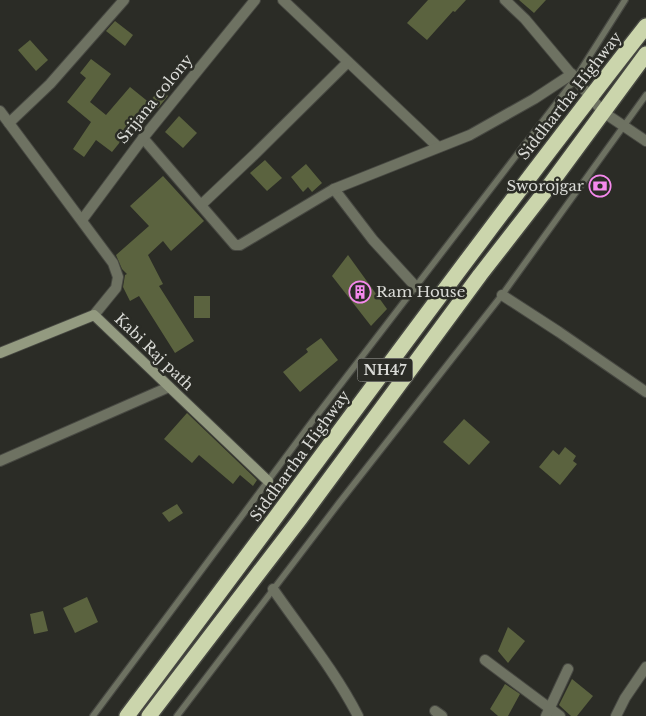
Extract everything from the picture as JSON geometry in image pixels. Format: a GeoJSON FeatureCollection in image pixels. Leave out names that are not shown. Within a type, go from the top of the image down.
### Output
{"type":"FeatureCollection","features":[{"type":"Feature","properties":{"kind":"highway","name":"Siddhartha Highway"},"geometry":{"type":"LineString","coordinates":[[127,716],[250,554],[409,336],[646,26]]}},
{"type":"Feature","properties":{"kind":"highway","name":"NH47"},"geometry":{"type":"LineString","coordinates":[[149,716],[300,519],[646,54]]}},
{"type":"Feature","properties":{"kind":"street"},"geometry":{"type":"LineString","coordinates":[[9,124],[50,84],[124,0]]}},
{"type":"Feature","properties":{"kind":"street","name":"Srijana colony"},"geometry":{"type":"LineString","coordinates":[[82,220],[143,138],[255,0]]}},
{"type":"Feature","properties":{"kind":"street"},"geometry":{"type":"LineString","coordinates":[[282,0],[438,147]]}},
{"type":"Feature","properties":{"kind":"street"},"geometry":{"type":"LineString","coordinates":[[505,0],[524,19],[603,112],[646,141]]}},
{"type":"Feature","properties":{"kind":"street"},"geometry":{"type":"LineString","coordinates":[[201,205],[348,62]]}},
{"type":"Feature","properties":{"kind":"street"},"geometry":{"type":"LineString","coordinates":[[143,138],[233,244],[240,245],[334,189],[470,134],[573,77]]}},
{"type":"Feature","properties":{"kind":"street"},"geometry":{"type":"LineString","coordinates":[[0,111],[113,263],[118,277],[116,288],[94,315]]}},
{"type":"Feature","properties":{"kind":"street"},"geometry":{"type":"LineString","coordinates":[[334,189],[373,240],[416,287]]}},
{"type":"Feature","properties":{"kind":"street"},"geometry":{"type":"LineString","coordinates":[[502,295],[646,392]]}},
{"type":"Feature","properties":{"kind":"street","name":"Kabi Raj path"},"geometry":{"type":"LineString","coordinates":[[0,353],[94,315],[268,480]]}},
{"type":"Feature","properties":{"kind":"street"},"geometry":{"type":"LineString","coordinates":[[0,461],[169,387]]}},
{"type":"Feature","properties":{"kind":"street"},"geometry":{"type":"LineString","coordinates":[[273,590],[346,692],[358,716]]}},
{"type":"Feature","properties":{"kind":"street"},"geometry":{"type":"LineString","coordinates":[[485,660],[548,712],[560,716]]}},
{"type":"Feature","properties":{"kind":"street"},"geometry":{"type":"LineString","coordinates":[[616,716],[630,690],[646,667]]}},
{"type":"Feature","properties":{"kind":"street"},"geometry":{"type":"LineString","coordinates":[[548,712],[568,669]]}},
{"type":"Feature","properties":{"kind":"lane"},"geometry":{"type":"LineString","coordinates":[[93,716],[268,480],[416,287],[573,77],[625,0]]}},
{"type":"Feature","properties":{"kind":"lane"},"geometry":{"type":"LineString","coordinates":[[177,716],[502,295],[646,95]]}},
{"type":"Feature","properties":{"kind":"building"},"geometry":{"type":"Polygon","coordinates":[[[428,0],[466,0],[455,12],[453,11],[427,40],[407,23],[428,0]]]}},
{"type":"Feature","properties":{"kind":"building"},"geometry":{"type":"Polygon","coordinates":[[[519,0],[546,0],[534,13],[519,0]]]}},
{"type":"Feature","properties":{"kind":"building"},"geometry":{"type":"Polygon","coordinates":[[[115,21],[133,35],[125,46],[106,31],[115,21]]]}},
{"type":"Feature","properties":{"kind":"building"},"geometry":{"type":"Polygon","coordinates":[[[30,40],[48,60],[36,71],[18,50],[30,40]]]}},
{"type":"Feature","properties":{"kind":"building"},"geometry":{"type":"Polygon","coordinates":[[[91,59],[111,74],[90,102],[106,115],[130,87],[151,104],[112,152],[96,140],[84,157],[73,149],[91,122],[67,102],[86,78],[80,73],[91,59]]]}},
{"type":"Feature","properties":{"kind":"building"},"geometry":{"type":"Polygon","coordinates":[[[160,89],[168,96],[158,108],[150,101],[160,89]]]}},
{"type":"Feature","properties":{"kind":"building"},"geometry":{"type":"Polygon","coordinates":[[[179,116],[197,133],[183,148],[165,132],[179,116]]]}},
{"type":"Feature","properties":{"kind":"building"},"geometry":{"type":"Polygon","coordinates":[[[265,160],[282,178],[267,191],[250,173],[265,160]]]}},
{"type":"Feature","properties":{"kind":"building"},"geometry":{"type":"Polygon","coordinates":[[[306,164],[322,183],[312,192],[308,187],[303,192],[291,177],[306,164]]]}},
{"type":"Feature","properties":{"kind":"building"},"geometry":{"type":"Polygon","coordinates":[[[163,176],[204,221],[171,251],[163,241],[148,255],[163,284],[159,286],[194,341],[175,353],[139,296],[130,301],[123,287],[125,275],[127,274],[122,269],[116,255],[149,226],[130,206],[163,176]]]}},
{"type":"Feature","properties":{"kind":"building","name":"Ram House"},"geometry":{"type":"Polygon","coordinates":[[[348,255],[387,309],[371,326],[332,276],[348,255]]]}},
{"type":"Feature","properties":{"kind":"building"},"geometry":{"type":"Polygon","coordinates":[[[194,296],[210,296],[210,318],[194,318],[194,296]]]}},
{"type":"Feature","properties":{"kind":"building"},"geometry":{"type":"Polygon","coordinates":[[[321,338],[338,360],[300,392],[283,372],[308,352],[306,349],[321,338]]]}},
{"type":"Feature","properties":{"kind":"building"},"geometry":{"type":"Polygon","coordinates":[[[187,413],[257,480],[253,486],[240,475],[233,484],[199,455],[192,463],[164,439],[187,413]]]}},
{"type":"Feature","properties":{"kind":"building"},"geometry":{"type":"Polygon","coordinates":[[[464,419],[490,442],[469,465],[443,442],[464,419]]]}},
{"type":"Feature","properties":{"kind":"building"},"geometry":{"type":"Polygon","coordinates":[[[565,447],[576,456],[573,461],[577,464],[560,485],[539,467],[553,450],[559,455],[565,447]]]}},
{"type":"Feature","properties":{"kind":"building"},"geometry":{"type":"Polygon","coordinates":[[[177,504],[183,513],[169,522],[162,513],[177,504]]]}},
{"type":"Feature","properties":{"kind":"building"},"geometry":{"type":"Polygon","coordinates":[[[87,597],[98,622],[75,633],[63,608],[87,597]]]}},
{"type":"Feature","properties":{"kind":"building"},"geometry":{"type":"Polygon","coordinates":[[[43,611],[48,631],[34,634],[30,614],[43,611]]]}},
{"type":"Feature","properties":{"kind":"building"},"geometry":{"type":"Polygon","coordinates":[[[508,627],[525,641],[508,663],[498,651],[508,627]]]}},
{"type":"Feature","properties":{"kind":"building"},"geometry":{"type":"Polygon","coordinates":[[[572,679],[593,696],[577,716],[571,716],[559,705],[572,679]]]}},
{"type":"Feature","properties":{"kind":"building"},"geometry":{"type":"Polygon","coordinates":[[[505,684],[520,694],[508,716],[498,716],[490,709],[505,684]]]}},
{"type":"Feature","properties":{"kind":"place","name":"Sworojgar"},"geometry":{"type":"Point","coordinates":[600,186]}},
{"type":"Feature","properties":{"kind":"place","name":"Ram House"},"geometry":{"type":"Point","coordinates":[360,292]}}]}
